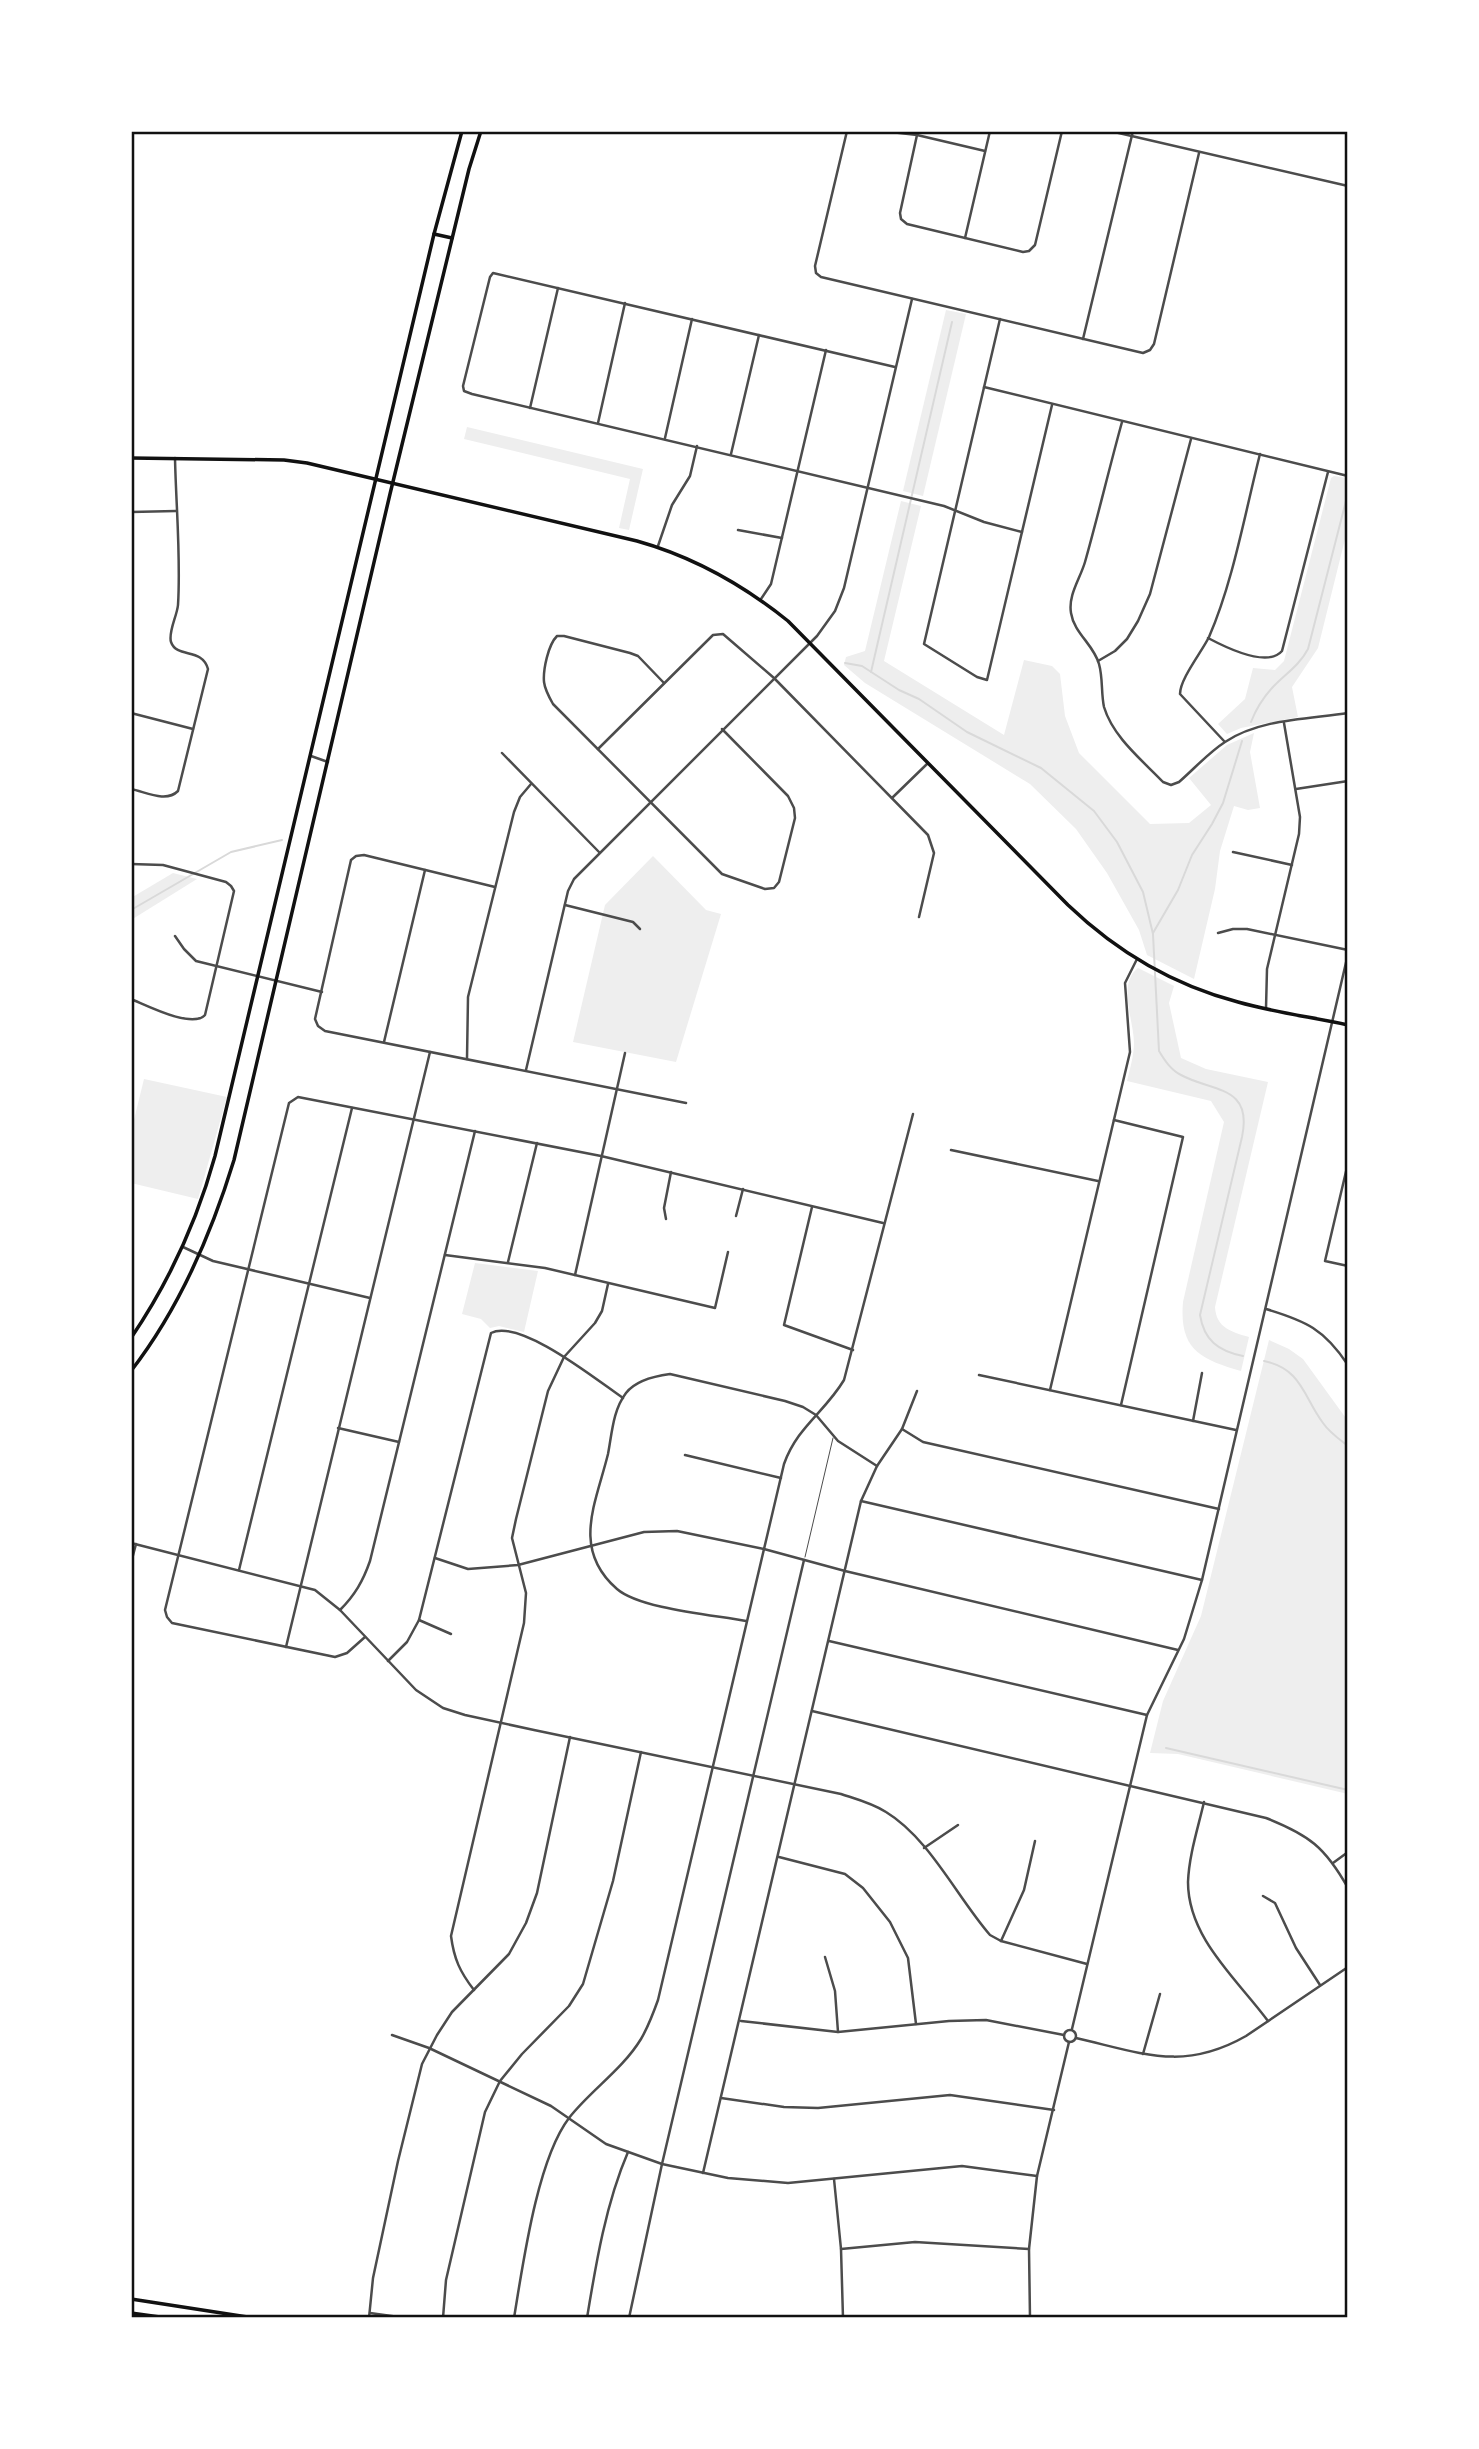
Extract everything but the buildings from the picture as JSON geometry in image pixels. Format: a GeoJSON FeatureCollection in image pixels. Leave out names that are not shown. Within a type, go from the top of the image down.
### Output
{"type":"FeatureCollection","features":[{"type":"Feature","properties":{"kind":"main road"},"geometry":{"type":"LineString","coordinates":[[131,1338],[157,1297],[183,1247],[212,1168],[434,234],[462,131]]}},
{"type":"Feature","properties":{"kind":"main road"},"geometry":{"type":"LineString","coordinates":[[131,1371],[174,1306],[199,1255],[223,1196],[234,1160],[393,483],[469,169],[481,131]]}},
{"type":"Feature","properties":{"kind":"main road"},"geometry":{"type":"LineString","coordinates":[[434,234],[452,238]]}},
{"type":"Feature","properties":{"kind":"main road"},"geometry":{"type":"LineString","coordinates":[[131,458],[284,460],[307,463],[658,547],[712,568],[761,599],[788,621],[1080,916],[1107,939],[1150,967],[1215,995],[1348,1025]]}},
{"type":"Feature","properties":{"kind":"main road"},"geometry":{"type":"LineString","coordinates":[[131,2299],[254,2318]]}},
{"type":"Feature","properties":{"kind":"main road"},"geometry":{"type":"LineString","coordinates":[[131,2313],[167,2318]]}},
{"type":"Feature","properties":{"kind":"street"},"geometry":{"type":"LineString","coordinates":[[847,131],[815,266],[816,273],[821,277],[1143,353],[1150,350],[1154,344],[1199,153]]}},
{"type":"Feature","properties":{"kind":"street"},"geometry":{"type":"LineString","coordinates":[[882,131],[917,135],[985,151]]}},
{"type":"Feature","properties":{"kind":"street"},"geometry":{"type":"LineString","coordinates":[[965,238],[990,131]]}},
{"type":"Feature","properties":{"kind":"street"},"geometry":{"type":"LineString","coordinates":[[917,135],[900,213],[901,219],[907,224],[1023,252],[1030,251],[1035,245],[1062,131]]}},
{"type":"Feature","properties":{"kind":"street"},"geometry":{"type":"LineString","coordinates":[[1110,131],[1348,186]]}},
{"type":"Feature","properties":{"kind":"street"},"geometry":{"type":"LineString","coordinates":[[1083,338],[1133,131]]}},
{"type":"Feature","properties":{"kind":"street"},"geometry":{"type":"LineString","coordinates":[[895,367],[493,273],[463,386],[464,391],[920,500],[984,522],[1022,531]]}},
{"type":"Feature","properties":{"kind":"street"},"geometry":{"type":"LineString","coordinates":[[530,408],[558,287]]}},
{"type":"Feature","properties":{"kind":"street"},"geometry":{"type":"LineString","coordinates":[[526,1070],[568,891],[574,879],[649,801],[810,643],[835,611],[844,588],[912,299]]}},
{"type":"Feature","properties":{"kind":"street"},"geometry":{"type":"LineString","coordinates":[[598,423],[625,303]]}},
{"type":"Feature","properties":{"kind":"street"},"geometry":{"type":"LineString","coordinates":[[665,439],[692,318]]}},
{"type":"Feature","properties":{"kind":"street"},"geometry":{"type":"LineString","coordinates":[[1000,319],[923,644],[977,677],[987,680],[1052,405]]}},
{"type":"Feature","properties":{"kind":"street"},"geometry":{"type":"LineString","coordinates":[[731,454],[759,335]]}},
{"type":"Feature","properties":{"kind":"street"},"geometry":{"type":"LineString","coordinates":[[761,599],[771,584],[826,350]]}},
{"type":"Feature","properties":{"kind":"street"},"geometry":{"type":"LineString","coordinates":[[984,387],[1347,476]]}},
{"type":"Feature","properties":{"kind":"street"},"geometry":{"type":"LineString","coordinates":[[1122,422],[1085,562],[1071,596],[1071,612],[1075,626],[1098,661],[1104,704],[1119,736],[1163,782],[1171,785],[1179,782],[1224,742],[1264,726],[1348,713]]}},
{"type":"Feature","properties":{"kind":"street"},"geometry":{"type":"LineString","coordinates":[[1098,661],[1115,651],[1139,621],[1150,594],[1191,439]]}},
{"type":"Feature","properties":{"kind":"street"},"geometry":{"type":"LineString","coordinates":[[658,547],[672,505],[690,476],[697,446]]}},
{"type":"Feature","properties":{"kind":"street"},"geometry":{"type":"LineString","coordinates":[[1224,742],[1180,694],[1180,687],[1208,638],[1224,592],[1260,454]]}},
{"type":"Feature","properties":{"kind":"street"},"geometry":{"type":"LineString","coordinates":[[131,789],[166,798],[174,796],[178,791],[208,669],[206,662],[200,657],[176,650],[172,644],[178,600],[175,458]]}},
{"type":"Feature","properties":{"kind":"street"},"geometry":{"type":"LineString","coordinates":[[1208,638],[1226,648],[1269,659],[1282,651],[1328,472]]}},
{"type":"Feature","properties":{"kind":"street"},"geometry":{"type":"LineString","coordinates":[[131,512],[176,511]]}},
{"type":"Feature","properties":{"kind":"street"},"geometry":{"type":"LineString","coordinates":[[738,530],[782,538]]}},
{"type":"Feature","properties":{"kind":"street"},"geometry":{"type":"LineString","coordinates":[[598,749],[717,633],[723,634],[774,678],[928,835],[934,853],[919,917]]}},
{"type":"Feature","properties":{"kind":"street"},"geometry":{"type":"LineString","coordinates":[[664,683],[638,656],[564,636],[556,636],[552,641],[544,678],[546,691],[553,704],[722,874],[765,889],[774,888],[779,882],[792,831],[794,808],[788,796],[722,729]]}},
{"type":"Feature","properties":{"kind":"street"},"geometry":{"type":"LineString","coordinates":[[131,713],[193,729]]}},
{"type":"Feature","properties":{"kind":"street"},"geometry":{"type":"LineString","coordinates":[[1266,1008],[1268,969],[1299,834],[1300,817],[1284,723]]}},
{"type":"Feature","properties":{"kind":"street"},"geometry":{"type":"LineString","coordinates":[[502,753],[599,852]]}},
{"type":"Feature","properties":{"kind":"street"},"geometry":{"type":"LineString","coordinates":[[311,756],[329,762]]}},
{"type":"Feature","properties":{"kind":"street"},"geometry":{"type":"LineString","coordinates":[[892,799],[928,763]]}},
{"type":"Feature","properties":{"kind":"street"},"geometry":{"type":"LineString","coordinates":[[1296,789],[1348,781]]}},
{"type":"Feature","properties":{"kind":"street"},"geometry":{"type":"LineString","coordinates":[[467,1059],[468,998],[514,812],[520,797],[531,784]]}},
{"type":"Feature","properties":{"kind":"street"},"geometry":{"type":"LineString","coordinates":[[1233,852],[1292,865]]}},
{"type":"Feature","properties":{"kind":"street"},"geometry":{"type":"LineString","coordinates":[[495,887],[363,855],[356,856],[351,860],[315,1018],[318,1026],[325,1031],[686,1103]]}},
{"type":"Feature","properties":{"kind":"street"},"geometry":{"type":"LineString","coordinates":[[131,864],[163,865],[226,882],[234,891],[202,1019],[195,1020],[161,1012],[131,999]]}},
{"type":"Feature","properties":{"kind":"street"},"geometry":{"type":"LineString","coordinates":[[384,1042],[425,870]]}},
{"type":"Feature","properties":{"kind":"street"},"geometry":{"type":"LineString","coordinates":[[565,905],[633,922],[640,929]]}},
{"type":"Feature","properties":{"kind":"street"},"geometry":{"type":"LineString","coordinates":[[1072,2029],[1147,1716],[1184,1639],[1202,1580],[1348,952],[1247,929],[1218,933]]}},
{"type":"Feature","properties":{"kind":"street"},"geometry":{"type":"LineString","coordinates":[[175,936],[196,961],[321,992]]}},
{"type":"Feature","properties":{"kind":"street"},"geometry":{"type":"LineString","coordinates":[[1049,1390],[1130,1052],[1125,983],[1137,959]]}},
{"type":"Feature","properties":{"kind":"street"},"geometry":{"type":"LineString","coordinates":[[286,1647],[430,1051]]}},
{"type":"Feature","properties":{"kind":"street"},"geometry":{"type":"LineString","coordinates":[[575,1276],[625,1053]]}},
{"type":"Feature","properties":{"kind":"street"},"geometry":{"type":"LineString","coordinates":[[366,1636],[341,1657],[172,1623],[165,1610],[289,1103],[293,1098],[601,1156],[883,1223]]}},
{"type":"Feature","properties":{"kind":"street"},"geometry":{"type":"LineString","coordinates":[[239,1570],[352,1108]]}},
{"type":"Feature","properties":{"kind":"street"},"geometry":{"type":"LineString","coordinates":[[514,2318],[524,2261],[548,2161],[555,2143],[569,2119],[619,2066],[639,2042],[648,2026],[666,1970],[789,1450],[795,1438],[836,1394],[844,1380],[912,1114]]}},
{"type":"Feature","properties":{"kind":"street"},"geometry":{"type":"LineString","coordinates":[[1114,1120],[1183,1137],[1121,1405]]}},
{"type":"Feature","properties":{"kind":"street"},"geometry":{"type":"LineString","coordinates":[[340,1610],[363,1581],[370,1561],[475,1131]]}},
{"type":"Feature","properties":{"kind":"street"},"geometry":{"type":"LineString","coordinates":[[507,1263],[537,1143]]}},
{"type":"Feature","properties":{"kind":"street"},"geometry":{"type":"LineString","coordinates":[[951,1150],[1098,1181]]}},
{"type":"Feature","properties":{"kind":"street"},"geometry":{"type":"LineString","coordinates":[[1348,1163],[1325,1261],[1348,1266]]}},
{"type":"Feature","properties":{"kind":"street"},"geometry":{"type":"LineString","coordinates":[[666,1219],[664,1208],[671,1172]]}},
{"type":"Feature","properties":{"kind":"street"},"geometry":{"type":"LineString","coordinates":[[736,1216],[743,1189]]}},
{"type":"Feature","properties":{"kind":"street"},"geometry":{"type":"LineString","coordinates":[[812,1207],[784,1325],[853,1350]]}},
{"type":"Feature","properties":{"kind":"street"},"geometry":{"type":"LineString","coordinates":[[183,1247],[199,1255],[249,1269],[370,1298]]}},
{"type":"Feature","properties":{"kind":"street"},"geometry":{"type":"LineString","coordinates":[[445,1255],[545,1268],[715,1308],[728,1252]]}},
{"type":"Feature","properties":{"kind":"street"},"geometry":{"type":"LineString","coordinates":[[474,1990],[459,1970],[453,1956],[451,1936],[526,1610],[526,1592],[512,1538],[548,1391],[564,1357],[595,1323],[602,1311],[608,1284]]}},
{"type":"Feature","properties":{"kind":"street"},"geometry":{"type":"LineString","coordinates":[[1266,1309],[1311,1325],[1328,1338],[1348,1365]]}},
{"type":"Feature","properties":{"kind":"street"},"geometry":{"type":"LineString","coordinates":[[388,1661],[407,1642],[419,1620],[489,1335],[500,1330],[533,1339],[623,1398]]}},
{"type":"Feature","properties":{"kind":"street"},"geometry":{"type":"LineString","coordinates":[[1193,1421],[1202,1373]]}},
{"type":"Feature","properties":{"kind":"street"},"geometry":{"type":"LineString","coordinates":[[747,1621],[634,1599],[623,1594],[605,1577],[594,1558],[589,1532],[593,1507],[617,1408],[627,1391],[654,1376],[670,1374],[785,1401],[816,1415],[834,1436],[877,1466]]}},
{"type":"Feature","properties":{"kind":"street"},"geometry":{"type":"LineString","coordinates":[[979,1375],[1238,1431]]}},
{"type":"Feature","properties":{"kind":"street"},"geometry":{"type":"LineString","coordinates":[[703,2173],[861,1500],[877,1466],[902,1429],[917,1391]]}},
{"type":"Feature","properties":{"kind":"street"},"geometry":{"type":"LineString","coordinates":[[338,1428],[399,1443]]}},
{"type":"Feature","properties":{"kind":"street"},"geometry":{"type":"LineString","coordinates":[[902,1429],[923,1442],[1219,1509]]}},
{"type":"Feature","properties":{"kind":"street"},"geometry":{"type":"LineString","coordinates":[[685,1455],[781,1478]]}},
{"type":"Feature","properties":{"kind":"street"},"geometry":{"type":"LineString","coordinates":[[861,1500],[1202,1580]]}},
{"type":"Feature","properties":{"kind":"street"},"geometry":{"type":"LineString","coordinates":[[435,1558],[468,1569],[518,1565],[644,1532],[677,1531],[764,1549],[845,1571],[1178,1650]]}},
{"type":"Feature","properties":{"kind":"street"},"geometry":{"type":"LineString","coordinates":[[131,1563],[134,1544],[315,1590],[340,1610],[416,1690],[432,1702],[465,1715],[714,1766],[841,1794],[871,1804],[900,1822],[924,1848],[990,1935],[1001,1941],[1087,1964]]}},
{"type":"Feature","properties":{"kind":"street"},"geometry":{"type":"LineString","coordinates":[[629,2318],[662,2164],[804,1560]]}},
{"type":"Feature","properties":{"kind":"street"},"geometry":{"type":"LineString","coordinates":[[419,1620],[451,1634]]}},
{"type":"Feature","properties":{"kind":"street"},"geometry":{"type":"LineString","coordinates":[[829,1641],[1147,1716]]}},
{"type":"Feature","properties":{"kind":"street"},"geometry":{"type":"LineString","coordinates":[[812,1712],[1266,1818],[1305,1835],[1326,1853],[1348,1888]]}},
{"type":"Feature","properties":{"kind":"street"},"geometry":{"type":"LineString","coordinates":[[406,2318],[370,2316],[373,2278],[422,2064],[452,2012],[509,1954],[526,1923],[537,1892],[570,1737]]}},
{"type":"Feature","properties":{"kind":"street"},"geometry":{"type":"LineString","coordinates":[[443,2318],[446,2280],[485,2112],[500,2081],[569,2006],[583,1984],[610,1892],[641,1752]]}},
{"type":"Feature","properties":{"kind":"street"},"geometry":{"type":"LineString","coordinates":[[1204,1802],[1190,1862],[1188,1884],[1195,1922],[1204,1940],[1268,2021]]}},
{"type":"Feature","properties":{"kind":"street"},"geometry":{"type":"LineString","coordinates":[[924,1848],[958,1825]]}},
{"type":"Feature","properties":{"kind":"street"},"geometry":{"type":"LineString","coordinates":[[1001,1941],[1024,1890],[1035,1841]]}},
{"type":"Feature","properties":{"kind":"street"},"geometry":{"type":"LineString","coordinates":[[1333,1863],[1348,1852]]}},
{"type":"Feature","properties":{"kind":"street"},"geometry":{"type":"LineString","coordinates":[[779,1857],[845,1874],[863,1888],[890,1922],[908,1958],[916,2025]]}},
{"type":"Feature","properties":{"kind":"street"},"geometry":{"type":"LineString","coordinates":[[1263,1896],[1275,1903],[1296,1948],[1320,1985]]}},
{"type":"Feature","properties":{"kind":"street"},"geometry":{"type":"LineString","coordinates":[[825,1957],[835,1991],[838,2032]]}},
{"type":"Feature","properties":{"kind":"street"},"geometry":{"type":"LineString","coordinates":[[1030,2318],[1029,2249],[1037,2176],[1069,2042],[1076,2038],[1143,2054],[1195,2057],[1229,2045],[1348,1967]]}},
{"type":"Feature","properties":{"kind":"street"},"geometry":{"type":"LineString","coordinates":[[1143,2054],[1160,1994]]}},
{"type":"Feature","properties":{"kind":"street"},"geometry":{"type":"LineString","coordinates":[[740,2021],[838,2032],[986,2020],[1064,2035],[1069,2042]]}},
{"type":"Feature","properties":{"kind":"street"},"geometry":{"type":"LineString","coordinates":[[1064,2035],[1067,2030],[1072,2029]]}},
{"type":"Feature","properties":{"kind":"street"},"geometry":{"type":"LineString","coordinates":[[1072,2029],[1076,2038]]}},
{"type":"Feature","properties":{"kind":"street"},"geometry":{"type":"LineString","coordinates":[[392,2035],[429,2048],[551,2106],[606,2144],[662,2164],[703,2173],[758,2182],[788,2183],[962,2166],[1037,2176]]}},
{"type":"Feature","properties":{"kind":"street"},"geometry":{"type":"LineString","coordinates":[[721,2098],[784,2107],[818,2108],[950,2095],[1054,2110]]}},
{"type":"Feature","properties":{"kind":"street"},"geometry":{"type":"LineString","coordinates":[[587,2318],[615,2187],[628,2152]]}},
{"type":"Feature","properties":{"kind":"street"},"geometry":{"type":"LineString","coordinates":[[834,2179],[842,2249],[843,2318]]}},
{"type":"Feature","properties":{"kind":"street"},"geometry":{"type":"LineString","coordinates":[[842,2249],[915,2242],[1029,2249]]}},
{"type":"Feature","properties":{"kind":"lane"},"geometry":{"type":"LineString","coordinates":[[804,1560],[834,1436]]}},
{"type":"Feature","properties":{"kind":"shaded area"},"geometry":{"type":"Polygon","coordinates":[[[946,310],[966,314],[923,496],[903,491],[946,310]]]}},
{"type":"Feature","properties":{"kind":"shaded area"},"geometry":{"type":"Polygon","coordinates":[[[467,427],[643,469],[629,530],[619,528],[630,479],[464,439],[467,427]]]}},
{"type":"Feature","properties":{"kind":"shaded area"},"geometry":{"type":"Polygon","coordinates":[[[1331,478],[1348,478],[1348,527],[1318,648],[1292,687],[1298,717],[1241,728],[1227,734],[1218,724],[1245,699],[1253,668],[1275,670],[1284,661],[1331,478]]]}},
{"type":"Feature","properties":{"kind":"shaded area"},"geometry":{"type":"Polygon","coordinates":[[[901,501],[921,506],[884,661],[1004,735],[1024,660],[1052,666],[1060,674],[1065,716],[1079,753],[1150,824],[1189,823],[1211,805],[1189,778],[1227,745],[1254,733],[1250,752],[1260,808],[1248,810],[1234,806],[1220,851],[1215,889],[1194,979],[1147,955],[1139,930],[1107,873],[1076,829],[1030,784],[865,683],[844,665],[846,657],[865,651],[901,501]]]}},
{"type":"Feature","properties":{"kind":"shaded area"},"geometry":{"type":"Polygon","coordinates":[[[653,856],[706,910],[721,914],[676,1062],[573,1042],[605,905],[653,856]]]}},
{"type":"Feature","properties":{"kind":"shaded area"},"geometry":{"type":"Polygon","coordinates":[[[173,873],[197,879],[131,920],[131,898],[173,873]]]}},
{"type":"Feature","properties":{"kind":"shaded area"},"geometry":{"type":"Polygon","coordinates":[[[1138,968],[1174,986],[1169,1003],[1181,1058],[1206,1069],[1268,1082],[1215,1307],[1218,1320],[1222,1324],[1231,1331],[1249,1337],[1241,1371],[1214,1362],[1195,1350],[1185,1331],[1183,1318],[1183,1302],[1224,1122],[1211,1101],[1127,1081],[1134,1043],[1128,993],[1132,975],[1138,968]]]}},
{"type":"Feature","properties":{"kind":"shaded area"},"geometry":{"type":"Polygon","coordinates":[[[144,1079],[227,1097],[198,1199],[131,1183],[131,1132],[144,1079]]]}},
{"type":"Feature","properties":{"kind":"shaded area"},"geometry":{"type":"Polygon","coordinates":[[[475,1263],[538,1271],[524,1332],[499,1326],[490,1328],[481,1319],[462,1314],[475,1263]]]}},
{"type":"Feature","properties":{"kind":"shaded area"},"geometry":{"type":"Polygon","coordinates":[[[1269,1340],[1303,1359],[1348,1421],[1348,1794],[1178,1754],[1150,1753],[1163,1701],[1201,1616],[1269,1340]]]}},
{"type":"Feature","properties":{"kind":"waterway"},"geometry":{"type":"LineString","coordinates":[[871,672],[952,322]]}},
{"type":"Feature","properties":{"kind":"waterway"},"geometry":{"type":"LineString","coordinates":[[1251,722],[1266,696],[1308,649],[1348,493]]}},
{"type":"Feature","properties":{"kind":"waterway"},"geometry":{"type":"LineString","coordinates":[[845,663],[862,666],[899,690],[919,699],[967,732],[1041,768],[1094,811],[1117,842],[1143,892],[1153,934],[1159,1051],[1177,1073],[1217,1088],[1236,1099],[1244,1120],[1200,1315],[1205,1331],[1214,1343],[1226,1351],[1243,1356]]}},
{"type":"Feature","properties":{"kind":"waterway"},"geometry":{"type":"LineString","coordinates":[[1153,933],[1178,890],[1192,855],[1223,803],[1242,741]]}},
{"type":"Feature","properties":{"kind":"waterway"},"geometry":{"type":"LineString","coordinates":[[131,910],[231,852],[282,840]]}},
{"type":"Feature","properties":{"kind":"waterway"},"geometry":{"type":"LineString","coordinates":[[1264,1361],[1277,1365],[1294,1377],[1325,1426],[1348,1446]]}},
{"type":"Feature","properties":{"kind":"waterway"},"geometry":{"type":"LineString","coordinates":[[1166,1748],[1348,1790]]}}]}
